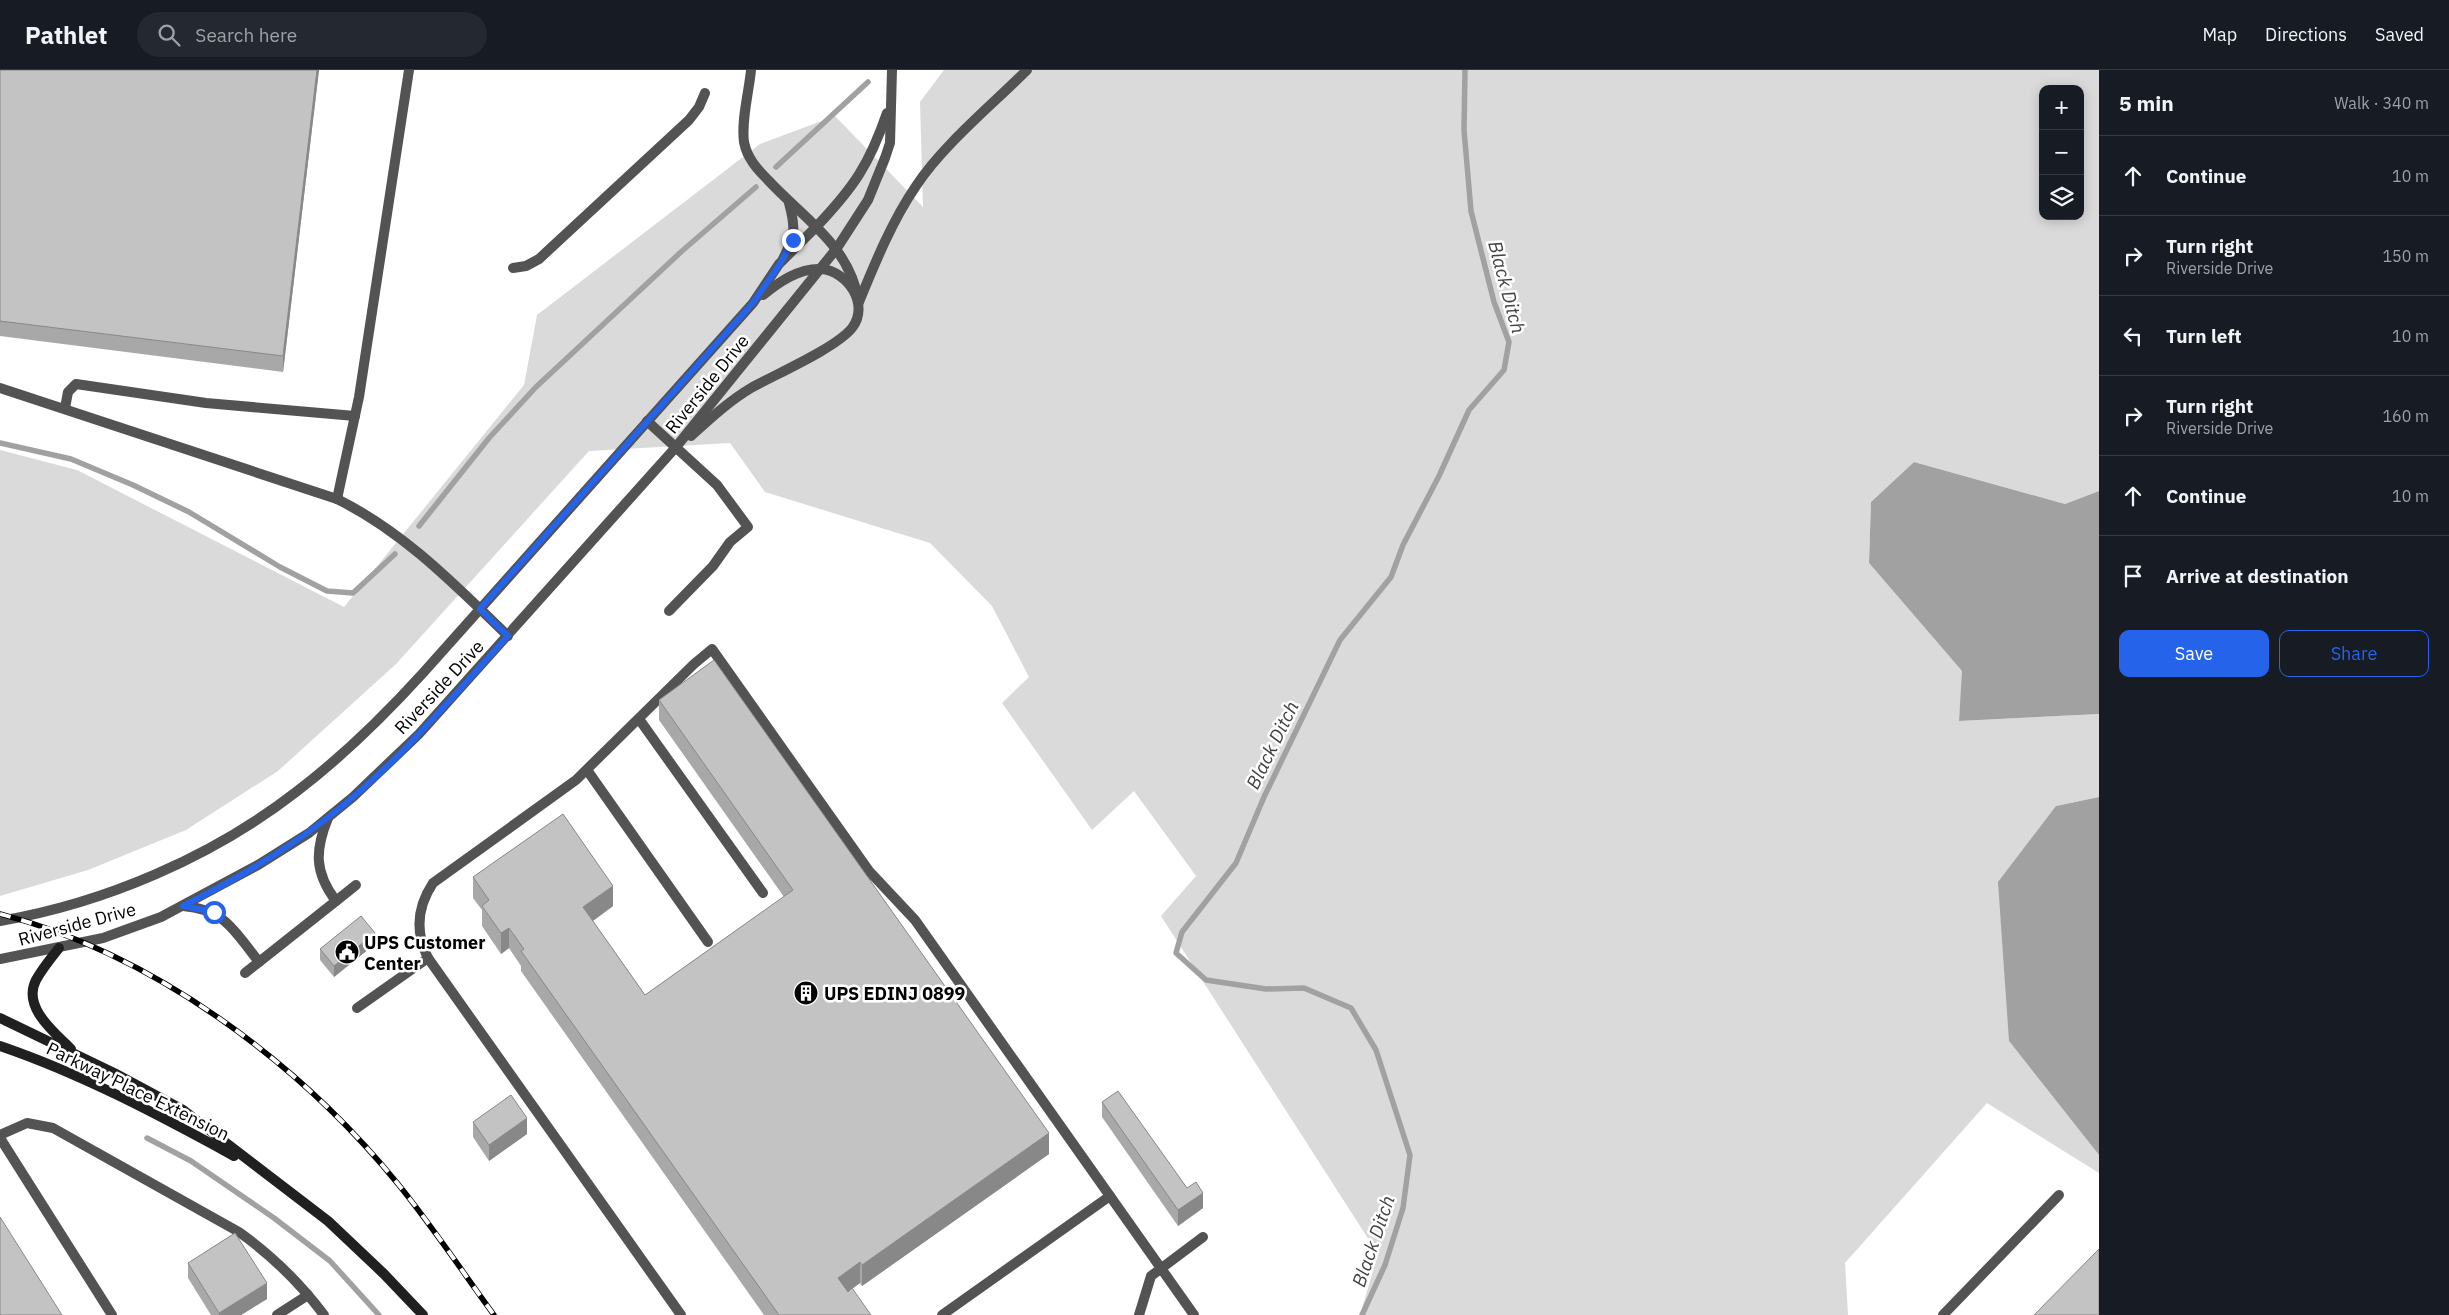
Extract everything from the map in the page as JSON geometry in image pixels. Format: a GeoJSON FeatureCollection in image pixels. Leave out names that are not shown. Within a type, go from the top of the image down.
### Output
{"type":"FeatureCollection","features":[{"type":"Feature","properties":{"kind":"main road"},"geometry":{"type":"LineString","coordinates":[[58,948],[36,981],[33,1000],[42,1019],[75,1053]]}},
{"type":"Feature","properties":{"kind":"main road","name":"Parkway Place Extension"},"geometry":{"type":"LineString","coordinates":[[0,1018],[75,1053],[183,1110],[328,1221],[384,1274],[423,1315]]}},
{"type":"Feature","properties":{"kind":"main road","name":"Parkway Place Extension"},"geometry":{"type":"LineString","coordinates":[[0,1046],[46,1063],[147,1109],[261,1170]]}},
{"type":"Feature","properties":{"kind":"street"},"geometry":{"type":"LineString","coordinates":[[337,499],[355,416],[409,70]]}},
{"type":"Feature","properties":{"kind":"street"},"geometry":{"type":"LineString","coordinates":[[676,447],[749,390],[846,334],[858,318],[856,286],[837,248],[789,203],[756,168],[746,150],[744,133],[751,70]]}},
{"type":"Feature","properties":{"kind":"street"},"geometry":{"type":"LineString","coordinates":[[890,105],[892,70]]}},
{"type":"Feature","properties":{"kind":"street"},"geometry":{"type":"LineString","coordinates":[[858,302],[878,256],[916,186],[948,148],[1027,70]]}},
{"type":"Feature","properties":{"kind":"street"},"geometry":{"type":"LineString","coordinates":[[513,268],[526,266],[539,259],[689,120],[700,107],[706,93]]}},
{"type":"Feature","properties":{"kind":"street","name":"Riverside Drive"},"geometry":{"type":"LineString","coordinates":[[0,921],[63,906],[126,885],[189,857],[266,813],[322,771],[374,724],[480,609],[753,303],[780,264],[846,195],[860,176],[879,136],[890,105]]}},
{"type":"Feature","properties":{"kind":"street","name":"Riverside Drive"},"geometry":{"type":"LineString","coordinates":[[0,959],[58,948],[122,931],[183,906],[258,864],[328,818],[375,778],[413,740],[508,636],[676,447],[822,269],[858,218],[881,171],[890,142],[890,105]]}},
{"type":"Feature","properties":{"kind":"street"},"geometry":{"type":"LineString","coordinates":[[780,264],[793,240],[795,231],[789,203]]}},
{"type":"Feature","properties":{"kind":"street"},"geometry":{"type":"LineString","coordinates":[[753,303],[787,278],[811,270],[822,269],[838,274],[846,281],[858,302]]}},
{"type":"Feature","properties":{"kind":"street"},"geometry":{"type":"LineString","coordinates":[[65,408],[68,392],[76,384],[206,403],[355,416]]}},
{"type":"Feature","properties":{"kind":"street"},"geometry":{"type":"LineString","coordinates":[[0,388],[337,499],[384,525],[408,542],[508,636]]}},
{"type":"Feature","properties":{"kind":"street"},"geometry":{"type":"LineString","coordinates":[[647,421],[717,485],[748,528],[730,542],[713,566],[668,611]]}},
{"type":"Feature","properties":{"kind":"street"},"geometry":{"type":"LineString","coordinates":[[681,1315],[428,958],[422,941],[419,915],[423,899],[433,883],[587,770],[712,650],[869,871],[914,920],[1194,1315]]}},
{"type":"Feature","properties":{"kind":"street"},"geometry":{"type":"LineString","coordinates":[[639,719],[763,893]]}},
{"type":"Feature","properties":{"kind":"street"},"geometry":{"type":"LineString","coordinates":[[587,770],[708,942]]}},
{"type":"Feature","properties":{"kind":"street"},"geometry":{"type":"LineString","coordinates":[[328,818],[317,853],[328,890],[336,901]]}},
{"type":"Feature","properties":{"kind":"street"},"geometry":{"type":"LineString","coordinates":[[245,973],[356,885]]}},
{"type":"Feature","properties":{"kind":"street"},"geometry":{"type":"LineString","coordinates":[[183,906],[214,912],[228,925],[259,962]]}},
{"type":"Feature","properties":{"kind":"street"},"geometry":{"type":"LineString","coordinates":[[357,1008],[428,958]]}},
{"type":"Feature","properties":{"kind":"street"},"geometry":{"type":"LineString","coordinates":[[112,1315],[0,1136],[27,1123],[53,1128],[239,1232],[274,1260],[308,1295],[324,1315]]}},
{"type":"Feature","properties":{"kind":"street"},"geometry":{"type":"LineString","coordinates":[[942,1315],[1110,1196]]}},
{"type":"Feature","properties":{"kind":"street"},"geometry":{"type":"LineString","coordinates":[[1943,1315],[2059,1196]]}},
{"type":"Feature","properties":{"kind":"street"},"geometry":{"type":"LineString","coordinates":[[1139,1315],[1151,1276],[1203,1237]]}},
{"type":"Feature","properties":{"kind":"street"},"geometry":{"type":"LineString","coordinates":[[277,1315],[308,1295]]}},
{"type":"Feature","properties":{"kind":"shaded area"},"geometry":{"type":"Polygon","coordinates":[[[944,70],[2099,70],[2099,491],[2065,504],[1914,462],[1871,502],[1869,563],[1963,672],[1959,721],[2099,714],[2099,797],[2056,806],[2009,1041],[2099,1155],[2099,1173],[1987,1103],[1845,1263],[1848,1315],[1360,1315],[1378,1254],[1161,916],[1196,876],[1134,791],[1092,830],[1002,703],[1029,677],[992,606],[930,543],[765,492],[730,443],[589,451],[396,664],[278,771],[186,830],[88,870],[0,896],[0,450],[77,470],[344,607],[524,385],[537,315],[760,144],[835,116],[923,207],[920,102],[944,70]]]}},
{"type":"Feature","properties":{"kind":"shaded area"},"geometry":{"type":"Polygon","coordinates":[[[1914,462],[2065,504],[2099,491],[2099,714],[1959,721],[1962,671],[1869,563],[1871,502],[1914,462]]]}},
{"type":"Feature","properties":{"kind":"shaded area"},"geometry":{"type":"Polygon","coordinates":[[[2099,797],[2099,1155],[2009,1041],[1998,882],[2056,806],[2099,797]]]}},
{"type":"Feature","properties":{"kind":"building"},"geometry":{"type":"Polygon","coordinates":[[[0,70],[317,70],[283,356],[0,321],[0,70]]]}},
{"type":"Feature","properties":{"kind":"building","name":"UPS EDINJ 0899"},"geometry":{"type":"Polygon","coordinates":[[[714,660],[1049,1133],[862,1265],[860,1262],[838,1278],[848,1292],[852,1288],[871,1315],[779,1315],[521,951],[524,949],[509,928],[501,933],[482,906],[489,900],[473,877],[563,814],[613,886],[583,907],[645,995],[793,890],[659,700],[714,660]]]}},
{"type":"Feature","properties":{"kind":"building"},"geometry":{"type":"Polygon","coordinates":[[[361,916],[375,933],[334,966],[320,949],[361,916]]]}},
{"type":"Feature","properties":{"kind":"building"},"geometry":{"type":"Polygon","coordinates":[[[1118,1091],[1187,1188],[1196,1182],[1203,1193],[1178,1210],[1102,1102],[1118,1091]]]}},
{"type":"Feature","properties":{"kind":"building"},"geometry":{"type":"Polygon","coordinates":[[[511,1095],[527,1118],[489,1145],[473,1122],[511,1095]]]}},
{"type":"Feature","properties":{"kind":"building"},"geometry":{"type":"Polygon","coordinates":[[[0,1217],[62,1315],[0,1315],[0,1217]]]}},
{"type":"Feature","properties":{"kind":"building"},"geometry":{"type":"Polygon","coordinates":[[[235,1233],[267,1283],[219,1313],[188,1263],[235,1233]]]}},
{"type":"Feature","properties":{"kind":"building"},"geometry":{"type":"Polygon","coordinates":[[[2099,1249],[2099,1315],[2034,1315],[2099,1249]]]}},
{"type":"Feature","properties":{"kind":"waterway","name":"Black Ditch"},"geometry":{"type":"LineString","coordinates":[[1362,1315],[1385,1265],[1403,1208],[1410,1155],[1376,1050],[1351,1008],[1304,988],[1266,989],[1206,980],[1176,953],[1182,932],[1236,863],[1264,797],[1340,640],[1391,577],[1403,545],[1439,476],[1469,410],[1504,370],[1509,342],[1494,302],[1471,211],[1464,130],[1465,70]]}},
{"type":"Feature","properties":{"kind":"waterway"},"geometry":{"type":"LineString","coordinates":[[776,167],[868,82]]}},
{"type":"Feature","properties":{"kind":"waterway"},"geometry":{"type":"LineString","coordinates":[[419,526],[489,438],[536,387],[682,251],[756,187]]}},
{"type":"Feature","properties":{"kind":"waterway"},"geometry":{"type":"LineString","coordinates":[[0,443],[71,459],[133,485],[189,512],[280,567],[327,591],[353,593],[395,554]]}},
{"type":"Feature","properties":{"kind":"waterway"},"geometry":{"type":"LineString","coordinates":[[147,1138],[191,1161],[274,1218],[330,1261],[379,1315]]}},
{"type":"Feature","properties":{"kind":"railway"},"geometry":{"type":"LineString","coordinates":[[0,914],[57,932],[113,956],[167,985],[219,1018],[269,1056],[316,1096],[359,1139],[398,1184],[435,1232],[494,1315]]}},
{"type":"Feature","properties":{"kind":"place","name":"UPS Customer Center"},"geometry":{"type":"Point","coordinates":[347,952]}},
{"type":"Feature","properties":{"kind":"place","name":"UPS EDINJ 0899"},"geometry":{"type":"Point","coordinates":[806,993]}},
{"type":"Feature","properties":{"kind":"route"},"geometry":{"type":"LineString","coordinates":[[214,912],[203,908],[183,906],[236,878],[328,818],[375,778],[419,734],[508,636],[480,609],[753,303],[780,264],[793,240]]}}]}
